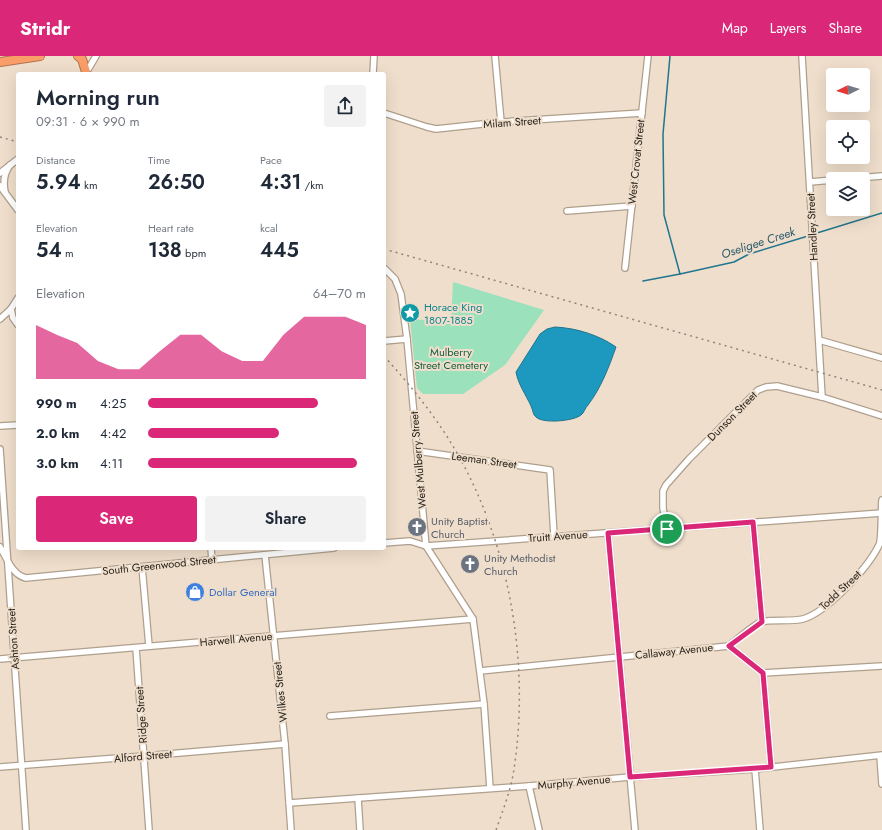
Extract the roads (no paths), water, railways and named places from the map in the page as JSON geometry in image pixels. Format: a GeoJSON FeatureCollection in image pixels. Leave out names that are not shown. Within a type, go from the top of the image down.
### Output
{"type":"FeatureCollection","features":[{"type":"Feature","properties":{"kind":"highway"},"geometry":{"type":"LineString","coordinates":[[0,62],[40,56]]}},
{"type":"Feature","properties":{"kind":"highway"},"geometry":{"type":"LineString","coordinates":[[78,56],[82,59],[86,72]]}},
{"type":"Feature","properties":{"kind":"street"},"geometry":{"type":"LineString","coordinates":[[87,72],[96,56]]}},
{"type":"Feature","properties":{"kind":"street"},"geometry":{"type":"LineString","coordinates":[[373,72],[374,56]]}},
{"type":"Feature","properties":{"kind":"street"},"geometry":{"type":"LineString","coordinates":[[495,56],[501,122]]}},
{"type":"Feature","properties":{"kind":"street","name":"West Crovat Street"},"geometry":{"type":"LineString","coordinates":[[625,268],[648,56]]}},
{"type":"Feature","properties":{"kind":"street","name":"Handley Street"},"geometry":{"type":"LineString","coordinates":[[802,56],[822,397]]}},
{"type":"Feature","properties":{"kind":"street","name":"Milam Street"},"geometry":{"type":"LineString","coordinates":[[386,114],[436,129],[501,122],[642,114]]}},
{"type":"Feature","properties":{"kind":"street"},"geometry":{"type":"LineString","coordinates":[[0,173],[16,160]]}},
{"type":"Feature","properties":{"kind":"street"},"geometry":{"type":"LineString","coordinates":[[5,192],[4,180],[10,165]]}},
{"type":"Feature","properties":{"kind":"street"},"geometry":{"type":"LineString","coordinates":[[870,177],[882,176]]}},
{"type":"Feature","properties":{"kind":"street"},"geometry":{"type":"LineString","coordinates":[[810,182],[826,181]]}},
{"type":"Feature","properties":{"kind":"street"},"geometry":{"type":"LineString","coordinates":[[0,186],[16,207]]}},
{"type":"Feature","properties":{"kind":"street"},"geometry":{"type":"LineString","coordinates":[[567,211],[632,206]]}},
{"type":"Feature","properties":{"kind":"street","name":"West Mulberry Street"},"geometry":{"type":"LineString","coordinates":[[386,270],[391,274],[399,286],[407,339],[426,546],[473,619],[484,704],[490,788]]}},
{"type":"Feature","properties":{"kind":"street"},"geometry":{"type":"LineString","coordinates":[[0,319],[11,309],[16,301]]}},
{"type":"Feature","properties":{"kind":"street"},"geometry":{"type":"LineString","coordinates":[[11,309],[13,318],[16,322]]}},
{"type":"Feature","properties":{"kind":"street"},"geometry":{"type":"LineString","coordinates":[[386,341],[407,339]]}},
{"type":"Feature","properties":{"kind":"street"},"geometry":{"type":"LineString","coordinates":[[819,340],[882,358]]}},
{"type":"Feature","properties":{"kind":"street","name":"Dunson Street"},"geometry":{"type":"LineString","coordinates":[[667,529],[663,508],[663,491],[666,485],[689,459],[758,390],[776,386],[822,397],[882,416]]}},
{"type":"Feature","properties":{"kind":"street"},"geometry":{"type":"LineString","coordinates":[[0,426],[16,425]]}},
{"type":"Feature","properties":{"kind":"street","name":"Ashton Street"},"geometry":{"type":"LineString","coordinates":[[0,449],[26,830]]}},
{"type":"Feature","properties":{"kind":"street","name":"Leeman Street"},"geometry":{"type":"LineString","coordinates":[[417,451],[550,470],[554,536]]}},
{"type":"Feature","properties":{"kind":"street","name":"Todd Street"},"geometry":{"type":"LineString","coordinates":[[762,622],[803,619],[815,614],[858,577],[880,544],[882,500]]}},
{"type":"Feature","properties":{"kind":"street","name":"Truitt Avenue"},"geometry":{"type":"LineString","coordinates":[[426,546],[881,513]]}},
{"type":"Feature","properties":{"kind":"street"},"geometry":{"type":"LineString","coordinates":[[729,646],[762,622],[753,522]]}},
{"type":"Feature","properties":{"kind":"street"},"geometry":{"type":"LineString","coordinates":[[608,533],[635,830]]}},
{"type":"Feature","properties":{"kind":"street"},"geometry":{"type":"LineString","coordinates":[[386,543],[410,541],[426,546]]}},
{"type":"Feature","properties":{"kind":"street","name":"South Greenwood Street"},"geometry":{"type":"LineString","coordinates":[[0,547],[16,573],[21,577],[26,578],[265,555],[292,550]]}},
{"type":"Feature","properties":{"kind":"street"},"geometry":{"type":"LineString","coordinates":[[211,550],[212,560]]}},
{"type":"Feature","properties":{"kind":"street","name":"Wilkes Street"},"geometry":{"type":"LineString","coordinates":[[265,555],[285,744],[291,830]]}},
{"type":"Feature","properties":{"kind":"street"},"geometry":{"type":"LineString","coordinates":[[142,566],[149,646]]}},
{"type":"Feature","properties":{"kind":"street","name":"Harwell Avenue"},"geometry":{"type":"LineString","coordinates":[[0,659],[473,619]]}},
{"type":"Feature","properties":{"kind":"street","name":"Callaway Avenue"},"geometry":{"type":"LineString","coordinates":[[480,671],[729,646],[763,673]]}},
{"type":"Feature","properties":{"kind":"street","name":"Ridge Street"},"geometry":{"type":"LineString","coordinates":[[136,648],[149,830]]}},
{"type":"Feature","properties":{"kind":"street"},"geometry":{"type":"LineString","coordinates":[[771,767],[763,673],[882,666]]}},
{"type":"Feature","properties":{"kind":"street"},"geometry":{"type":"LineString","coordinates":[[330,716],[484,704]]}},
{"type":"Feature","properties":{"kind":"street","name":"Alford Street"},"geometry":{"type":"LineString","coordinates":[[0,767],[285,744]]}},
{"type":"Feature","properties":{"kind":"street"},"geometry":{"type":"LineString","coordinates":[[881,755],[882,784]]}},
{"type":"Feature","properties":{"kind":"street","name":"Murphy Avenue"},"geometry":{"type":"LineString","coordinates":[[289,803],[755,769],[881,755]]}},
{"type":"Feature","properties":{"kind":"street"},"geometry":{"type":"LineString","coordinates":[[755,769],[760,830]]}},
{"type":"Feature","properties":{"kind":"street"},"geometry":{"type":"LineString","coordinates":[[529,786],[539,830]]}},
{"type":"Feature","properties":{"kind":"street"},"geometry":{"type":"LineString","coordinates":[[358,798],[360,830]]}},
{"type":"Feature","properties":{"kind":"water"},"geometry":{"type":"Polygon","coordinates":[[[555,327],[587,333],[616,347],[601,384],[582,414],[572,419],[551,421],[540,419],[535,416],[520,385],[516,372],[540,334],[547,329],[555,327]]]}},
{"type":"Feature","properties":{"kind":"waterway"},"geometry":{"type":"LineString","coordinates":[[670,56],[663,134],[664,215],[680,274]]}},
{"type":"Feature","properties":{"kind":"waterway","name":"Oseligee Creek"},"geometry":{"type":"LineString","coordinates":[[817,233],[882,213]]}},
{"type":"Feature","properties":{"kind":"waterway","name":"Oseligee Creek"},"geometry":{"type":"LineString","coordinates":[[643,281],[734,262],[749,254],[808,236]]}},
{"type":"Feature","properties":{"kind":"railway"},"geometry":{"type":"LineString","coordinates":[[0,137],[16,141]]}},
{"type":"Feature","properties":{"kind":"railway"},"geometry":{"type":"LineString","coordinates":[[386,250],[882,390]]}},
{"type":"Feature","properties":{"kind":"railway"},"geometry":{"type":"LineString","coordinates":[[386,358],[441,427],[457,453],[475,489],[491,527],[503,566],[517,647],[519,688],[518,729],[513,777],[496,830]]}},
{"type":"Feature","properties":{"kind":"place","name":"Horace King 1807-1885"},"geometry":{"type":"Point","coordinates":[410,313]}},
{"type":"Feature","properties":{"kind":"place","name":"Unity Baptist Church"},"geometry":{"type":"Point","coordinates":[417,527]}},
{"type":"Feature","properties":{"kind":"place","name":"Unity Methodist Church"},"geometry":{"type":"Point","coordinates":[470,564]}},
{"type":"Feature","properties":{"kind":"place","name":"Dollar General"},"geometry":{"type":"Point","coordinates":[195,592]}},
{"type":"Feature","properties":{"kind":"park label","name":"Mulberry Street Cemetery"},"geometry":{"type":"Point","coordinates":[451,358]}}]}
